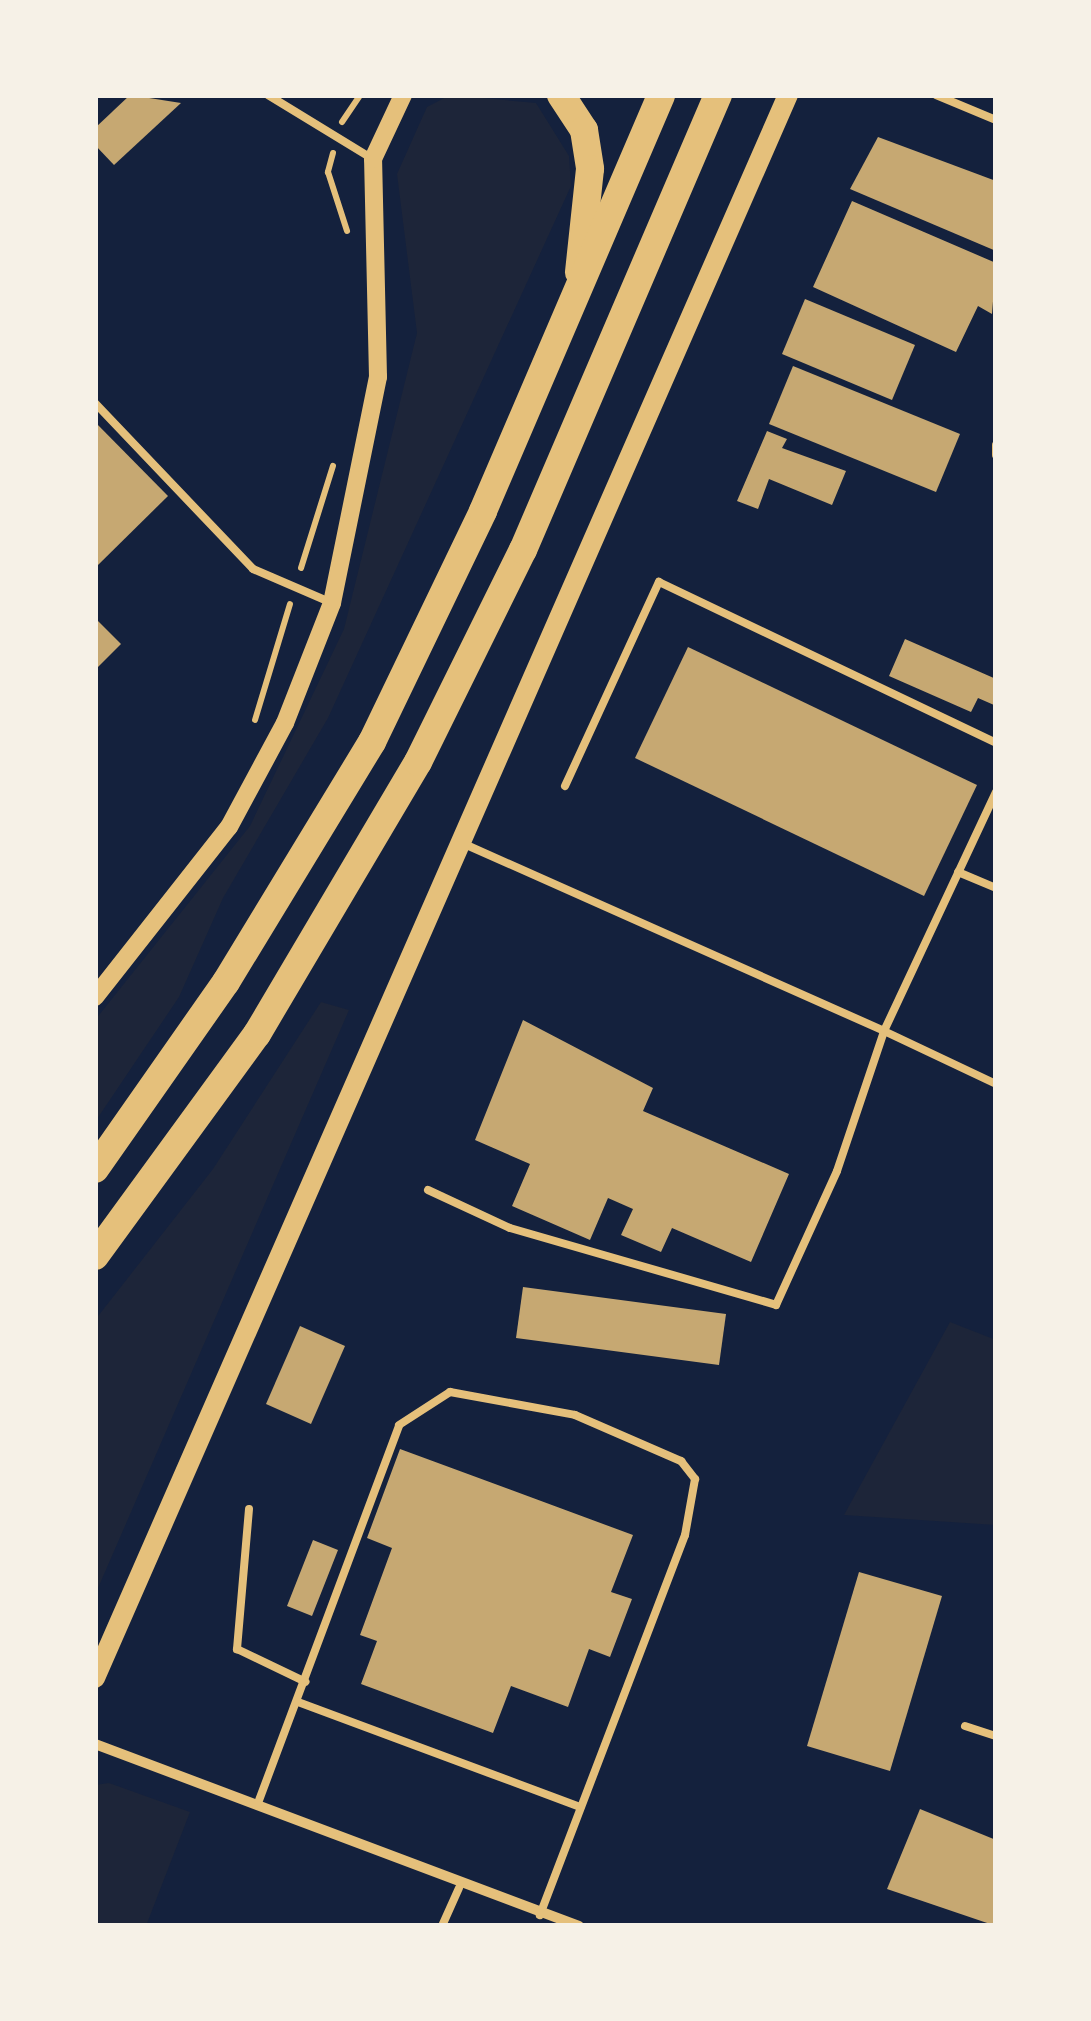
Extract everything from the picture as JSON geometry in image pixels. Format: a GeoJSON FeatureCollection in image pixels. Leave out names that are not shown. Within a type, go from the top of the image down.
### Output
{"type":"FeatureCollection","features":[{"type":"Feature","properties":{"kind":"highway"},"geometry":{"type":"LineString","coordinates":[[561,95],[589,158],[579,288]]}},
{"type":"Feature","properties":{"kind":"highway"},"geometry":{"type":"LineString","coordinates":[[95,1169],[226,982],[372,742],[579,288],[661,95]]}},
{"type":"Feature","properties":{"kind":"highway"},"geometry":{"type":"LineString","coordinates":[[95,1256],[257,1034],[418,762],[523,550],[718,95]]}},
{"type":"Feature","properties":{"kind":"main road"},"geometry":{"type":"LineString","coordinates":[[95,1678],[788,95]]}},
{"type":"Feature","properties":{"kind":"street"},"geometry":{"type":"LineString","coordinates":[[95,996],[229,827],[285,723],[332,603],[378,376],[373,159],[403,95]]}},
{"type":"Feature","properties":{"kind":"street"},"geometry":{"type":"LineString","coordinates":[[95,1744],[258,1803],[459,1888],[579,1926]]}},
{"type":"Feature","properties":{"kind":"lane"},"geometry":{"type":"LineString","coordinates":[[268,95],[336,141],[373,159]]}},
{"type":"Feature","properties":{"kind":"lane"},"geometry":{"type":"LineString","coordinates":[[936,95],[996,120]]}},
{"type":"Feature","properties":{"kind":"lane"},"geometry":{"type":"LineString","coordinates":[[95,404],[254,568],[332,603]]}},
{"type":"Feature","properties":{"kind":"lane"},"geometry":{"type":"LineString","coordinates":[[996,445],[996,455]]}},
{"type":"Feature","properties":{"kind":"lane"},"geometry":{"type":"LineString","coordinates":[[565,786],[659,582],[996,743]]}},
{"type":"Feature","properties":{"kind":"lane"},"geometry":{"type":"LineString","coordinates":[[428,1190],[510,1228],[776,1305],[837,1171],[884,1031],[996,792]]}},
{"type":"Feature","properties":{"kind":"lane"},"geometry":{"type":"LineString","coordinates":[[461,843],[996,1084]]}},
{"type":"Feature","properties":{"kind":"lane"},"geometry":{"type":"LineString","coordinates":[[958,872],[996,888]]}},
{"type":"Feature","properties":{"kind":"lane"},"geometry":{"type":"LineString","coordinates":[[258,1803],[351,1572],[381,1456],[414,1409],[450,1392],[575,1415],[680,1461],[695,1479],[685,1536],[540,1914]]}},
{"type":"Feature","properties":{"kind":"lane"},"geometry":{"type":"LineString","coordinates":[[249,1509],[237,1649],[306,1682]]}},
{"type":"Feature","properties":{"kind":"lane"},"geometry":{"type":"LineString","coordinates":[[298,1702],[580,1807]]}},
{"type":"Feature","properties":{"kind":"lane"},"geometry":{"type":"LineString","coordinates":[[965,1726],[996,1736]]}},
{"type":"Feature","properties":{"kind":"lane"},"geometry":{"type":"LineString","coordinates":[[442,1926],[459,1888]]}},
{"type":"Feature","properties":{"kind":"path"},"geometry":{"type":"LineString","coordinates":[[348,241],[328,172],[336,141],[360,95]]}},
{"type":"Feature","properties":{"kind":"path"},"geometry":{"type":"LineString","coordinates":[[248,738],[338,457]]}},
{"type":"Feature","properties":{"kind":"shaded area"},"geometry":{"type":"Polygon","coordinates":[[[450,95],[536,103],[569,156],[571,186],[328,718],[223,898],[179,997],[95,1122],[95,1020],[250,826],[344,629],[417,333],[397,174],[427,107],[450,95]]]}},
{"type":"Feature","properties":{"kind":"shaded area"},"geometry":{"type":"Polygon","coordinates":[[[321,1002],[349,1010],[95,1595],[95,1320],[213,1169],[321,1002]]]}},
{"type":"Feature","properties":{"kind":"shaded area"},"geometry":{"type":"Polygon","coordinates":[[[950,1322],[996,1340],[996,1525],[844,1515],[950,1322]]]}},
{"type":"Feature","properties":{"kind":"shaded area"},"geometry":{"type":"Polygon","coordinates":[[[109,1783],[190,1812],[146,1926],[95,1926],[95,1785],[109,1783]]]}},
{"type":"Feature","properties":{"kind":"building"},"geometry":{"type":"Polygon","coordinates":[[[130,95],[181,103],[114,165],[95,145],[95,128],[130,95]]]}},
{"type":"Feature","properties":{"kind":"building"},"geometry":{"type":"Polygon","coordinates":[[[878,137],[996,181],[996,251],[850,189],[878,137]]]}},
{"type":"Feature","properties":{"kind":"building"},"geometry":{"type":"Polygon","coordinates":[[[852,201],[996,263],[992,314],[978,306],[956,352],[813,287],[852,201]]]}},
{"type":"Feature","properties":{"kind":"building"},"geometry":{"type":"Polygon","coordinates":[[[805,299],[915,345],[892,400],[782,354],[805,299]]]}},
{"type":"Feature","properties":{"kind":"building"},"geometry":{"type":"Polygon","coordinates":[[[793,366],[960,434],[936,492],[769,424],[793,366]]]}},
{"type":"Feature","properties":{"kind":"building"},"geometry":{"type":"Polygon","coordinates":[[[95,422],[168,496],[95,568],[95,422]]]}},
{"type":"Feature","properties":{"kind":"building"},"geometry":{"type":"Polygon","coordinates":[[[767,431],[787,439],[782,448],[846,471],[832,505],[769,479],[758,509],[737,501],[767,431]]]}},
{"type":"Feature","properties":{"kind":"building"},"geometry":{"type":"Polygon","coordinates":[[[95,618],[121,644],[95,670],[95,618]]]}},
{"type":"Feature","properties":{"kind":"building"},"geometry":{"type":"Polygon","coordinates":[[[905,639],[996,679],[994,705],[978,698],[971,712],[889,676],[905,639]]]}},
{"type":"Feature","properties":{"kind":"building"},"geometry":{"type":"Polygon","coordinates":[[[688,647],[977,785],[924,896],[635,758],[688,647]]]}},
{"type":"Feature","properties":{"kind":"building"},"geometry":{"type":"Polygon","coordinates":[[[523,1020],[653,1088],[643,1111],[789,1174],[751,1262],[672,1228],[661,1252],[621,1235],[633,1209],[608,1198],[590,1240],[512,1206],[530,1164],[475,1140],[523,1020]]]}},
{"type":"Feature","properties":{"kind":"building"},"geometry":{"type":"Polygon","coordinates":[[[523,1287],[726,1314],[719,1365],[516,1338],[523,1287]]]}},
{"type":"Feature","properties":{"kind":"building"},"geometry":{"type":"Polygon","coordinates":[[[300,1326],[345,1346],[311,1424],[266,1404],[300,1326]]]}},
{"type":"Feature","properties":{"kind":"building"},"geometry":{"type":"Polygon","coordinates":[[[400,1449],[633,1535],[611,1592],[632,1599],[610,1657],[589,1649],[568,1707],[511,1686],[493,1733],[361,1684],[377,1641],[360,1635],[392,1548],[367,1538],[400,1449]]]}},
{"type":"Feature","properties":{"kind":"building"},"geometry":{"type":"Polygon","coordinates":[[[313,1540],[338,1550],[312,1616],[287,1606],[313,1540]]]}},
{"type":"Feature","properties":{"kind":"building"},"geometry":{"type":"Polygon","coordinates":[[[859,1572],[942,1596],[890,1771],[807,1746],[859,1572]]]}},
{"type":"Feature","properties":{"kind":"building"},"geometry":{"type":"Polygon","coordinates":[[[920,1809],[996,1840],[996,1926],[887,1889],[920,1809]]]}}]}
